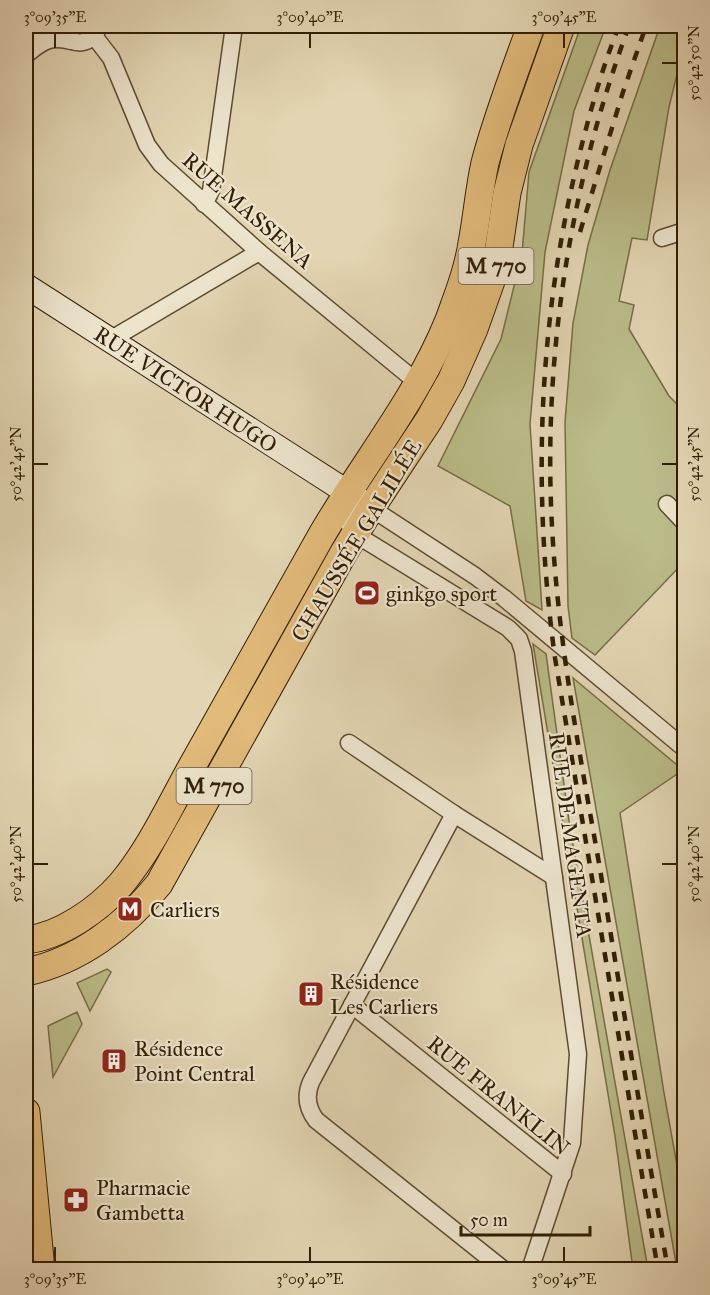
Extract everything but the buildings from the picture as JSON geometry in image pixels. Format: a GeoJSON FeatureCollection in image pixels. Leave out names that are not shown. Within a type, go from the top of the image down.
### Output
{"type":"FeatureCollection","features":[{"type":"Feature","properties":{"kind":"main road","name":"CHAUSSÉE GALILÉE"},"geometry":{"type":"LineString","coordinates":[[26,940],[48,934],[86,914],[111,894],[130,872],[347,493],[418,383],[447,324],[464,278],[485,163],[529,26]]}},
{"type":"Feature","properties":{"kind":"main road","name":"CHAUSSÉE GALILÉE"},"geometry":{"type":"LineString","coordinates":[[26,972],[52,964],[93,944],[132,914],[159,884],[355,534],[429,420],[455,372],[496,267],[507,193],[519,145],[561,26]]}},
{"type":"Feature","properties":{"kind":"main road"},"geometry":{"type":"LineString","coordinates":[[26,1112],[28,1157],[41,1269]]}},
{"type":"Feature","properties":{"kind":"street"},"geometry":{"type":"LineString","coordinates":[[26,30],[44,31],[57,26]]}},
{"type":"Feature","properties":{"kind":"street"},"geometry":{"type":"LineString","coordinates":[[62,26],[71,41]]}},
{"type":"Feature","properties":{"kind":"street"},"geometry":{"type":"LineString","coordinates":[[204,204],[210,192],[234,26]]}},
{"type":"Feature","properties":{"kind":"street"},"geometry":{"type":"LineString","coordinates":[[26,55],[48,39],[61,38],[82,43],[96,31]]}},
{"type":"Feature","properties":{"kind":"street","name":"RUE MASSENA"},"geometry":{"type":"LineString","coordinates":[[96,31],[111,58],[153,156],[259,252],[418,383]]}},
{"type":"Feature","properties":{"kind":"street"},"geometry":{"type":"LineString","coordinates":[[662,238],[684,231]]}},
{"type":"Feature","properties":{"kind":"street"},"geometry":{"type":"LineString","coordinates":[[110,340],[259,252]]}},
{"type":"Feature","properties":{"kind":"street","name":"RUE VICTOR HUGO"},"geometry":{"type":"LineString","coordinates":[[26,286],[371,508]]}},
{"type":"Feature","properties":{"kind":"street"},"geometry":{"type":"LineString","coordinates":[[347,493],[345,508],[347,521],[355,534]]}},
{"type":"Feature","properties":{"kind":"street"},"geometry":{"type":"LineString","coordinates":[[667,504],[684,522]]}},
{"type":"Feature","properties":{"kind":"street"},"geometry":{"type":"LineString","coordinates":[[371,508],[409,531],[496,592],[684,748]]}},
{"type":"Feature","properties":{"kind":"street","name":"RUE DE MAGENTA"},"geometry":{"type":"LineString","coordinates":[[355,534],[508,628],[519,639],[523,651],[578,1054],[573,1136],[563,1174],[530,1269]]}},
{"type":"Feature","properties":{"kind":"street"},"geometry":{"type":"LineString","coordinates":[[350,743],[454,814],[555,877]]}},
{"type":"Feature","properties":{"kind":"street"},"geometry":{"type":"LineString","coordinates":[[454,814],[308,1089],[308,1105],[310,1113],[316,1120],[504,1269]]}},
{"type":"Feature","properties":{"kind":"street","name":"RUE FRANKLIN"},"geometry":{"type":"LineString","coordinates":[[352,1005],[563,1174]]}},
{"type":"Feature","properties":{"kind":"green space"},"geometry":{"type":"Polygon","coordinates":[[[581,26],[606,26],[574,111],[545,252],[530,424],[542,610],[526,601],[510,506],[438,466],[501,339],[522,254],[529,172],[581,26]]]}},
{"type":"Feature","properties":{"kind":"green space"},"geometry":{"type":"Polygon","coordinates":[[[660,26],[684,26],[684,46],[669,107],[647,240],[632,238],[619,301],[634,305],[629,329],[669,396],[684,411],[684,562],[595,655],[572,638],[568,606],[565,422],[573,323],[588,245],[610,170],[660,26]]]}},
{"type":"Feature","properties":{"kind":"green space"},"geometry":{"type":"Polygon","coordinates":[[[533,644],[546,654],[570,828],[648,1269],[633,1269],[615,1136],[533,644]]]}},
{"type":"Feature","properties":{"kind":"green space"},"geometry":{"type":"Polygon","coordinates":[[[573,678],[683,770],[620,813],[664,1093],[684,1204],[684,1269],[677,1269],[573,678]]]}},
{"type":"Feature","properties":{"kind":"green space"},"geometry":{"type":"Polygon","coordinates":[[[107,969],[111,972],[90,1011],[77,983],[107,969]]]}},
{"type":"Feature","properties":{"kind":"green space"},"geometry":{"type":"Polygon","coordinates":[[[77,1012],[82,1024],[53,1077],[48,1026],[77,1012]]]}},
{"type":"Feature","properties":{"kind":"railway"},"geometry":{"type":"LineString","coordinates":[[619,26],[597,90],[579,156],[565,218],[555,281],[547,343],[543,406],[543,532],[555,658],[658,1270]]}},
{"type":"Feature","properties":{"kind":"railway"},"geometry":{"type":"LineString","coordinates":[[629,26],[608,88],[575,215],[556,345],[551,411],[550,477],[556,584],[566,666],[668,1270]]}},
{"type":"Feature","properties":{"kind":"railway"},"geometry":{"type":"LineString","coordinates":[[580,232],[646,26]]}},
{"type":"Feature","properties":{"kind":"place","name":"ginkgo sport"},"geometry":{"type":"Point","coordinates":[367,593]}},
{"type":"Feature","properties":{"kind":"place","name":"Carliers"},"geometry":{"type":"Point","coordinates":[130,909]}},
{"type":"Feature","properties":{"kind":"place","name":"Résidence Les Carliers"},"geometry":{"type":"Point","coordinates":[311,994]}},
{"type":"Feature","properties":{"kind":"place","name":"Résidence Point Central"},"geometry":{"type":"Point","coordinates":[114,1061]}},
{"type":"Feature","properties":{"kind":"place","name":"Pharmacie Gambetta"},"geometry":{"type":"Point","coordinates":[76,1200]}}]}
